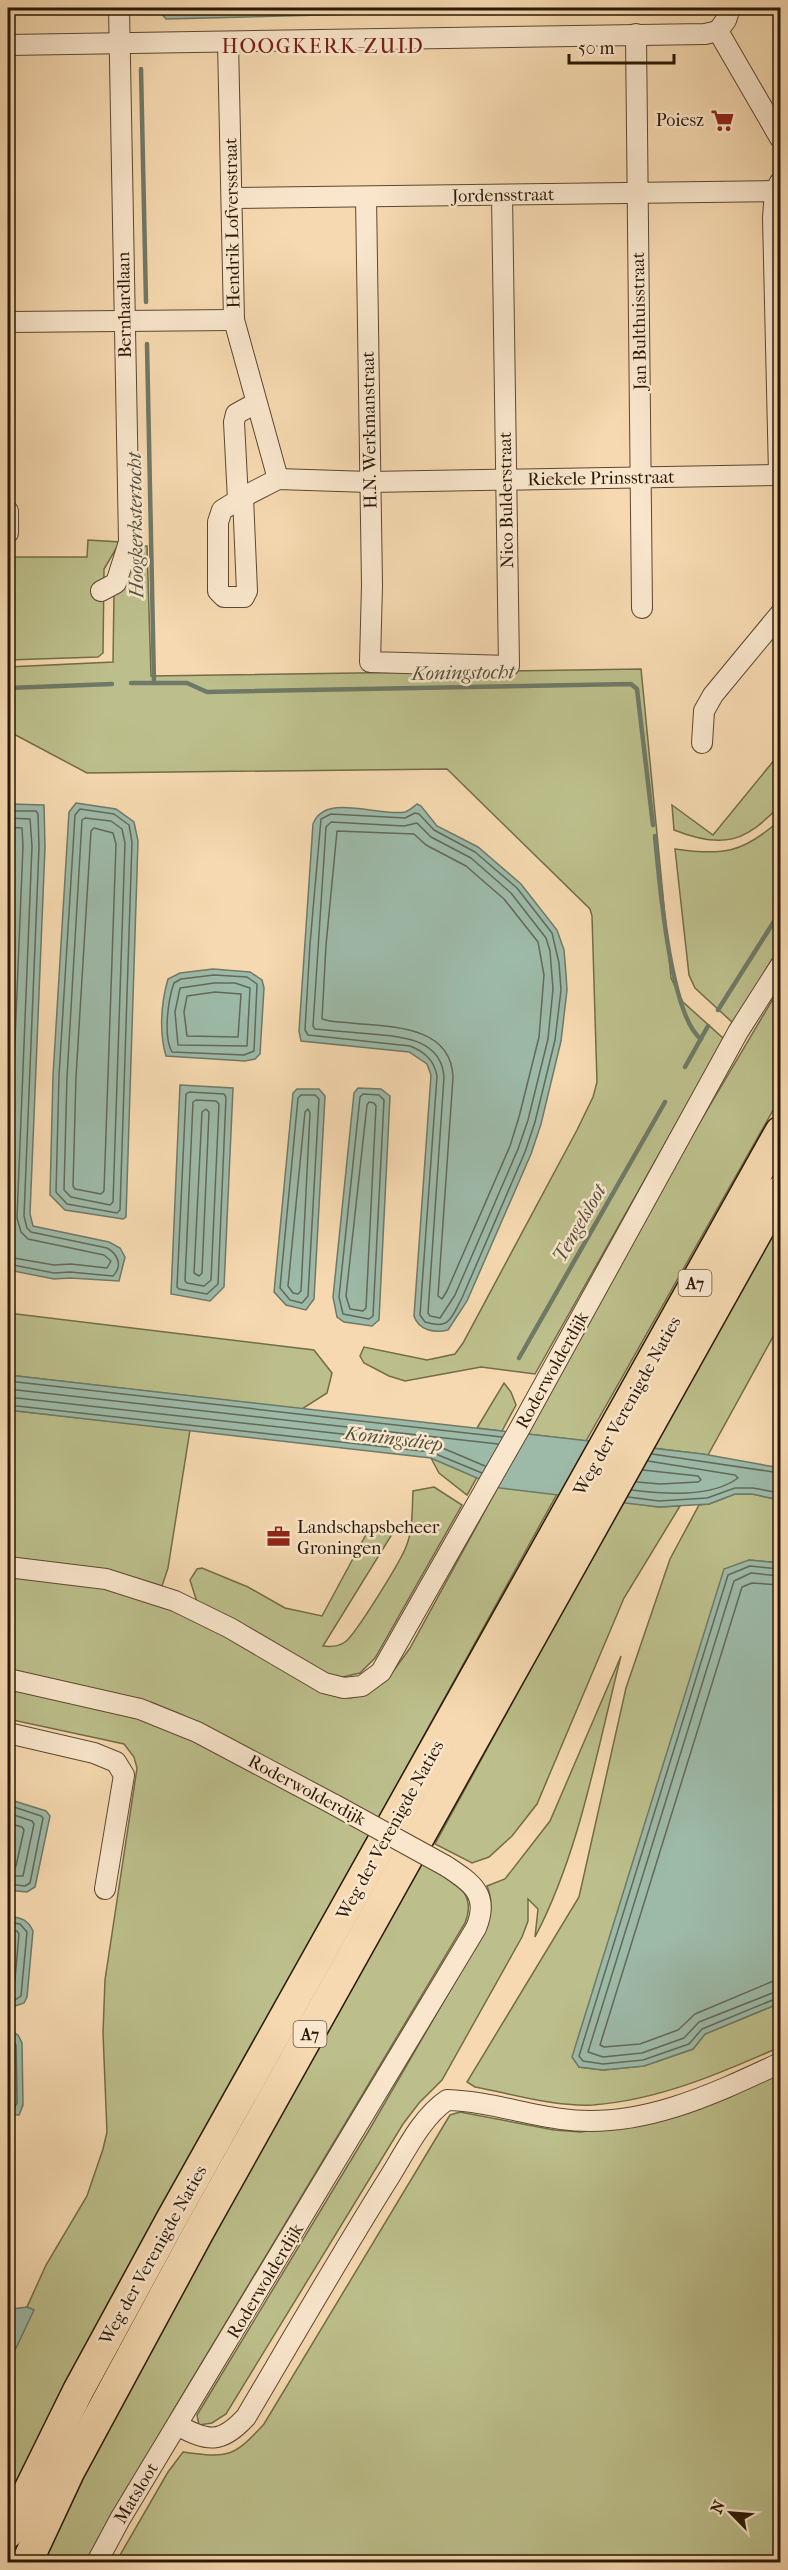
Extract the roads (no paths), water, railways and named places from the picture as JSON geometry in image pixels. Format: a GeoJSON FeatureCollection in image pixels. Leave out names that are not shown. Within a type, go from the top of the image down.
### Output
{"type":"FeatureCollection","features":[{"type":"Feature","properties":{"kind":"highway","name":"Weg der Verenigde Naties"},"geometry":{"type":"LineString","coordinates":[[8,2533],[78,2391],[171,2220],[780,1132]]}},
{"type":"Feature","properties":{"kind":"highway","name":"Weg der Verenigde Naties"},"geometry":{"type":"LineString","coordinates":[[27,2562],[69,2472],[122,2372],[780,1191]]}},
{"type":"Feature","properties":{"kind":"street","name":"Bernhardlaan"},"geometry":{"type":"LineString","coordinates":[[101,591],[116,583],[129,542],[119,8]]}},
{"type":"Feature","properties":{"kind":"street"},"geometry":{"type":"LineString","coordinates":[[8,45],[705,34],[718,31],[726,20],[730,8]]}},
{"type":"Feature","properties":{"kind":"street"},"geometry":{"type":"LineString","coordinates":[[718,31],[780,138]]}},
{"type":"Feature","properties":{"kind":"street","name":"Jan Bulthuisstraat"},"geometry":{"type":"LineString","coordinates":[[636,34],[642,608]]}},
{"type":"Feature","properties":{"kind":"street","name":"Hendrik Lofversstraat"},"geometry":{"type":"LineString","coordinates":[[228,42],[234,320],[278,479]]}},
{"type":"Feature","properties":{"kind":"street"},"geometry":{"type":"LineString","coordinates":[[778,187],[773,218],[778,332],[780,474]]}},
{"type":"Feature","properties":{"kind":"street","name":"Jordensstraat"},"geometry":{"type":"LineString","coordinates":[[232,198],[637,193],[778,187]]}},
{"type":"Feature","properties":{"kind":"street","name":"Nico Bulderstraat"},"geometry":{"type":"LineString","coordinates":[[370,662],[509,666],[502,195]]}},
{"type":"Feature","properties":{"kind":"street","name":"H.N. Werkmanstraat"},"geometry":{"type":"LineString","coordinates":[[366,197],[372,585],[370,662]]}},
{"type":"Feature","properties":{"kind":"street"},"geometry":{"type":"LineString","coordinates":[[8,322],[124,319],[234,320]]}},
{"type":"Feature","properties":{"kind":"street"},"geometry":{"type":"LineString","coordinates":[[256,403],[236,414],[234,422],[241,498],[278,479]]}},
{"type":"Feature","properties":{"kind":"street","name":"Riekele Prinsstraat"},"geometry":{"type":"LineString","coordinates":[[278,479],[369,482],[780,474]]}},
{"type":"Feature","properties":{"kind":"street"},"geometry":{"type":"LineString","coordinates":[[8,511],[8,533]]}},
{"type":"Feature","properties":{"kind":"street"},"geometry":{"type":"LineString","coordinates":[[702,743],[704,711],[713,695],[780,614]]}},
{"type":"Feature","properties":{"kind":"street","name":"Roderwolderdijk"},"geometry":{"type":"LineString","coordinates":[[8,1567],[106,1579],[175,1600],[230,1628],[324,1683],[344,1688],[362,1686],[381,1672],[520,1428],[738,1032],[780,966]]}},
{"type":"Feature","properties":{"kind":"street","name":"Roderwolderdijk"},"geometry":{"type":"LineString","coordinates":[[8,1679],[140,1709],[197,1732],[446,1866],[471,1883],[482,1904],[482,1914],[476,1928],[177,2425]]}},
{"type":"Feature","properties":{"kind":"street"},"geometry":{"type":"LineString","coordinates":[[8,1733],[94,1753],[116,1762],[124,1775],[105,1889]]}},
{"type":"Feature","properties":{"kind":"street"},"geometry":{"type":"LineString","coordinates":[[177,2425],[198,2437],[213,2439],[231,2433],[246,2417],[346,2246],[403,2155],[428,2118],[447,2100],[560,2119],[599,2122],[689,2103],[715,2094],[780,2063]]}},
{"type":"Feature","properties":{"kind":"street","name":"Matsloot"},"geometry":{"type":"LineString","coordinates":[[97,2562],[120,2519],[177,2425]]}},
{"type":"Feature","properties":{"kind":"water"},"geometry":{"type":"Polygon","coordinates":[[[161,8],[472,8],[403,9],[399,13],[166,19],[161,13],[161,8]]]}},
{"type":"Feature","properties":{"kind":"water"},"geometry":{"type":"Polygon","coordinates":[[[491,8],[606,8],[599,12],[499,12],[491,8]]]}},
{"type":"Feature","properties":{"kind":"water"},"geometry":{"type":"Polygon","coordinates":[[[76,803],[116,809],[134,822],[138,841],[126,1217],[123,1219],[65,1210],[50,1195],[53,1076],[69,812],[76,803]]]}},
{"type":"Feature","properties":{"kind":"water"},"geometry":{"type":"Polygon","coordinates":[[[10,804],[44,805],[45,847],[30,1214],[33,1226],[109,1242],[120,1248],[125,1257],[119,1281],[54,1279],[8,1270],[10,804]]]}},
{"type":"Feature","properties":{"kind":"water"},"geometry":{"type":"Polygon","coordinates":[[[417,804],[437,826],[478,847],[521,884],[557,930],[564,950],[567,990],[561,1041],[541,1124],[531,1154],[467,1301],[448,1330],[438,1331],[424,1328],[414,1316],[431,1075],[427,1064],[409,1052],[301,1041],[299,1031],[313,824],[319,815],[329,809],[341,807],[394,813],[405,812],[417,804]]]}},
{"type":"Feature","properties":{"kind":"water"},"geometry":{"type":"Polygon","coordinates":[[[213,969],[250,972],[262,980],[264,988],[260,1054],[255,1059],[245,1061],[166,1056],[162,1037],[162,1018],[168,979],[180,973],[213,969]]]}},
{"type":"Feature","properties":{"kind":"water"},"geometry":{"type":"Polygon","coordinates":[[[180,1085],[233,1088],[224,1287],[210,1301],[171,1294],[180,1085]]]}},
{"type":"Feature","properties":{"kind":"water"},"geometry":{"type":"Polygon","coordinates":[[[358,1088],[381,1089],[390,1096],[379,1320],[372,1326],[344,1322],[337,1317],[333,1297],[354,1093],[358,1088]]]}},
{"type":"Feature","properties":{"kind":"water"},"geometry":{"type":"Polygon","coordinates":[[[297,1089],[319,1089],[325,1096],[314,1299],[306,1310],[286,1305],[274,1292],[293,1093],[297,1089]]]}},
{"type":"Feature","properties":{"kind":"water","name":"Koningsdiep"},"geometry":{"type":"Polygon","coordinates":[[[8,1375],[703,1454],[780,1468],[780,1500],[752,1494],[735,1494],[709,1504],[659,1507],[500,1488],[431,1458],[8,1410],[8,1375]]]}},
{"type":"Feature","properties":{"kind":"water"},"geometry":{"type":"Polygon","coordinates":[[[749,1560],[780,1563],[780,2003],[705,2034],[693,2049],[644,2066],[603,2070],[579,2067],[572,2057],[724,1569],[749,1560]]]}},
{"type":"Feature","properties":{"kind":"water"},"geometry":{"type":"Polygon","coordinates":[[[8,1799],[46,1811],[50,1816],[35,1887],[27,1892],[8,1890],[8,1799]]]}},
{"type":"Feature","properties":{"kind":"water"},"geometry":{"type":"Polygon","coordinates":[[[8,1916],[26,1921],[33,1931],[27,1997],[24,2003],[15,2006],[8,2005],[8,1916]]]}},
{"type":"Feature","properties":{"kind":"water"},"geometry":{"type":"Polygon","coordinates":[[[8,2029],[18,2035],[22,2043],[23,2105],[19,2115],[8,2115],[8,2029]]]}},
{"type":"Feature","properties":{"kind":"water"},"geometry":{"type":"Polygon","coordinates":[[[27,2307],[34,2310],[8,2365],[8,2321],[12,2309],[27,2307]]]}},
{"type":"Feature","properties":{"kind":"waterway","name":"Hoogkerkstertocht"},"geometry":{"type":"LineString","coordinates":[[141,69],[146,302]]}},
{"type":"Feature","properties":{"kind":"waterway","name":"Hoogkerkstertocht"},"geometry":{"type":"LineString","coordinates":[[131,683],[154,683],[147,344]]}},
{"type":"Feature","properties":{"kind":"waterway","name":"Koningstocht"},"geometry":{"type":"LineString","coordinates":[[154,683],[187,683],[207,692],[631,684],[637,689],[653,825]]}},
{"type":"Feature","properties":{"kind":"waterway","name":"Hoogkerkstertocht"},"geometry":{"type":"LineString","coordinates":[[8,688],[112,684]]}},
{"type":"Feature","properties":{"kind":"waterway","name":"Koningstocht"},"geometry":{"type":"LineString","coordinates":[[655,836],[663,913],[674,976],[690,1025],[701,1039]]}},
{"type":"Feature","properties":{"kind":"waterway","name":"Tengelsloot"},"geometry":{"type":"LineString","coordinates":[[718,1010],[780,912]]}},
{"type":"Feature","properties":{"kind":"waterway","name":"Tengelsloot"},"geometry":{"type":"LineString","coordinates":[[685,1067],[708,1026]]}},
{"type":"Feature","properties":{"kind":"waterway","name":"Tengelsloot"},"geometry":{"type":"LineString","coordinates":[[519,1358],[665,1102]]}},
{"type":"Feature","properties":{"kind":"place","name":"Poiesz"},"geometry":{"type":"Point","coordinates":[722,120]}},
{"type":"Feature","properties":{"kind":"place","name":"Landschapsbeheer Groningen"},"geometry":{"type":"Point","coordinates":[279,1537]}},
{"type":"Feature","properties":{"kind":"district","name":"HOOGKERK-ZUID"},"geometry":{"type":"Point","coordinates":[323,46]}}]}
